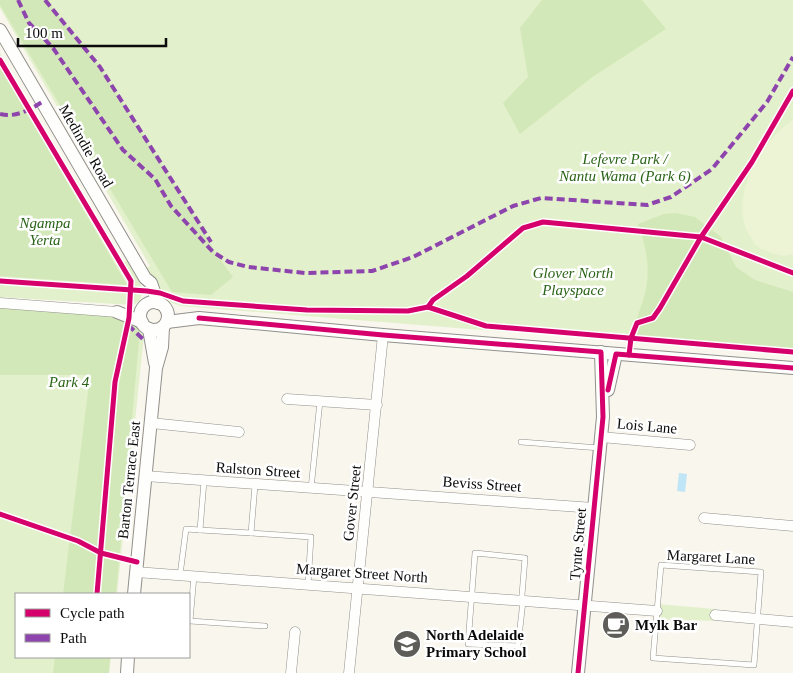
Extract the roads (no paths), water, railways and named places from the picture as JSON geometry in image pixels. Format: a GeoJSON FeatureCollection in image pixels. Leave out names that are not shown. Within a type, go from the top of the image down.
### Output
{"type":"FeatureCollection","features":[{"type":"Feature","properties":{"kind":"street","name":"Medindie Road"},"geometry":{"type":"LineString","coordinates":[[0,30],[145,278],[151,283],[154,316]]}},
{"type":"Feature","properties":{"kind":"street"},"geometry":{"type":"LineString","coordinates":[[0,303],[154,316],[182,312],[199,318],[383,336],[793,368]]}},
{"type":"Feature","properties":{"kind":"street","name":"Barton Terrace East"},"geometry":{"type":"LineString","coordinates":[[134,593],[156,368],[154,316]]}},
{"type":"Feature","properties":{"kind":"street","name":"Gover Street"},"geometry":{"type":"LineString","coordinates":[[349,673],[383,336]]}},
{"type":"Feature","properties":{"kind":"street","name":"Tynte Street"},"geometry":{"type":"LineString","coordinates":[[578,673],[602,417],[601,352]]}},
{"type":"Feature","properties":{"kind":"street","name":"Tynte Street"},"geometry":{"type":"LineString","coordinates":[[602,417],[616,354]]}},
{"type":"Feature","properties":{"kind":"street"},"geometry":{"type":"LineString","coordinates":[[287,399],[376,404]]}},
{"type":"Feature","properties":{"kind":"street"},"geometry":{"type":"LineString","coordinates":[[151,423],[238,432]]}},
{"type":"Feature","properties":{"kind":"street","name":"Lois Lane"},"geometry":{"type":"LineString","coordinates":[[600,443],[690,445]]}},
{"type":"Feature","properties":{"kind":"street","name":"Ralston Street"},"geometry":{"type":"LineString","coordinates":[[145,476],[368,494]]}},
{"type":"Feature","properties":{"kind":"street","name":"Beviss Street"},"geometry":{"type":"LineString","coordinates":[[368,494],[380,492],[594,508]]}},
{"type":"Feature","properties":{"kind":"street"},"geometry":{"type":"LineString","coordinates":[[704,518],[793,526]]}},
{"type":"Feature","properties":{"kind":"street","name":"Margaret Street North"},"geometry":{"type":"LineString","coordinates":[[136,572],[657,611]]}},
{"type":"Feature","properties":{"kind":"street"},"geometry":{"type":"LineString","coordinates":[[715,616],[793,622]]}},
{"type":"Feature","properties":{"kind":"street"},"geometry":{"type":"LineString","coordinates":[[291,673],[295,632]]}},
{"type":"Feature","properties":{"kind":"street"},"geometry":{"type":"LineString","coordinates":[[127,673],[128,658]]}},
{"type":"Feature","properties":{"kind":"lane"},"geometry":{"type":"LineString","coordinates":[[311,489],[320,401]]}},
{"type":"Feature","properties":{"kind":"lane"},"geometry":{"type":"LineString","coordinates":[[521,442],[600,443]]}},
{"type":"Feature","properties":{"kind":"lane"},"geometry":{"type":"LineString","coordinates":[[200,530],[204,481]]}},
{"type":"Feature","properties":{"kind":"lane"},"geometry":{"type":"LineString","coordinates":[[250,533],[255,485]]}},
{"type":"Feature","properties":{"kind":"lane"},"geometry":{"type":"LineString","coordinates":[[180,575],[186,529],[312,537],[308,584]]}},
{"type":"Feature","properties":{"kind":"lane"},"geometry":{"type":"LineString","coordinates":[[475,553],[525,558],[522,595],[524,601],[518,646],[468,644],[475,553]]}},
{"type":"Feature","properties":{"kind":"lane","name":"Margaret Lane"},"geometry":{"type":"LineString","coordinates":[[661,565],[761,572],[757,620],[754,665],[653,658],[661,565]]}},
{"type":"Feature","properties":{"kind":"lane"},"geometry":{"type":"LineString","coordinates":[[194,576],[190,621],[265,626]]}},
{"type":"Feature","properties":{"kind":"water"},"geometry":{"type":"Polygon","coordinates":[[[679,473],[687,474],[685,492],[677,491],[679,473]]]}},
{"type":"Feature","properties":{"kind":"place","name":"Mylk Bar"},"geometry":{"type":"Point","coordinates":[616,625]}},
{"type":"Feature","properties":{"kind":"place","name":"North Adelaide Primary School"},"geometry":{"type":"Point","coordinates":[407,644]}},
{"type":"Feature","properties":{"kind":"park label","name":"Lefevre Park / Nantu Wama (Park 6)"},"geometry":{"type":"Point","coordinates":[625,168]}},
{"type":"Feature","properties":{"kind":"park label","name":"Ngampa Yerta"},"geometry":{"type":"Point","coordinates":[45,232]}},
{"type":"Feature","properties":{"kind":"park label","name":"Glover North Playspace"},"geometry":{"type":"Point","coordinates":[573,282]}},
{"type":"Feature","properties":{"kind":"park label","name":"Park 4"},"geometry":{"type":"Point","coordinates":[69,382]}}]}
